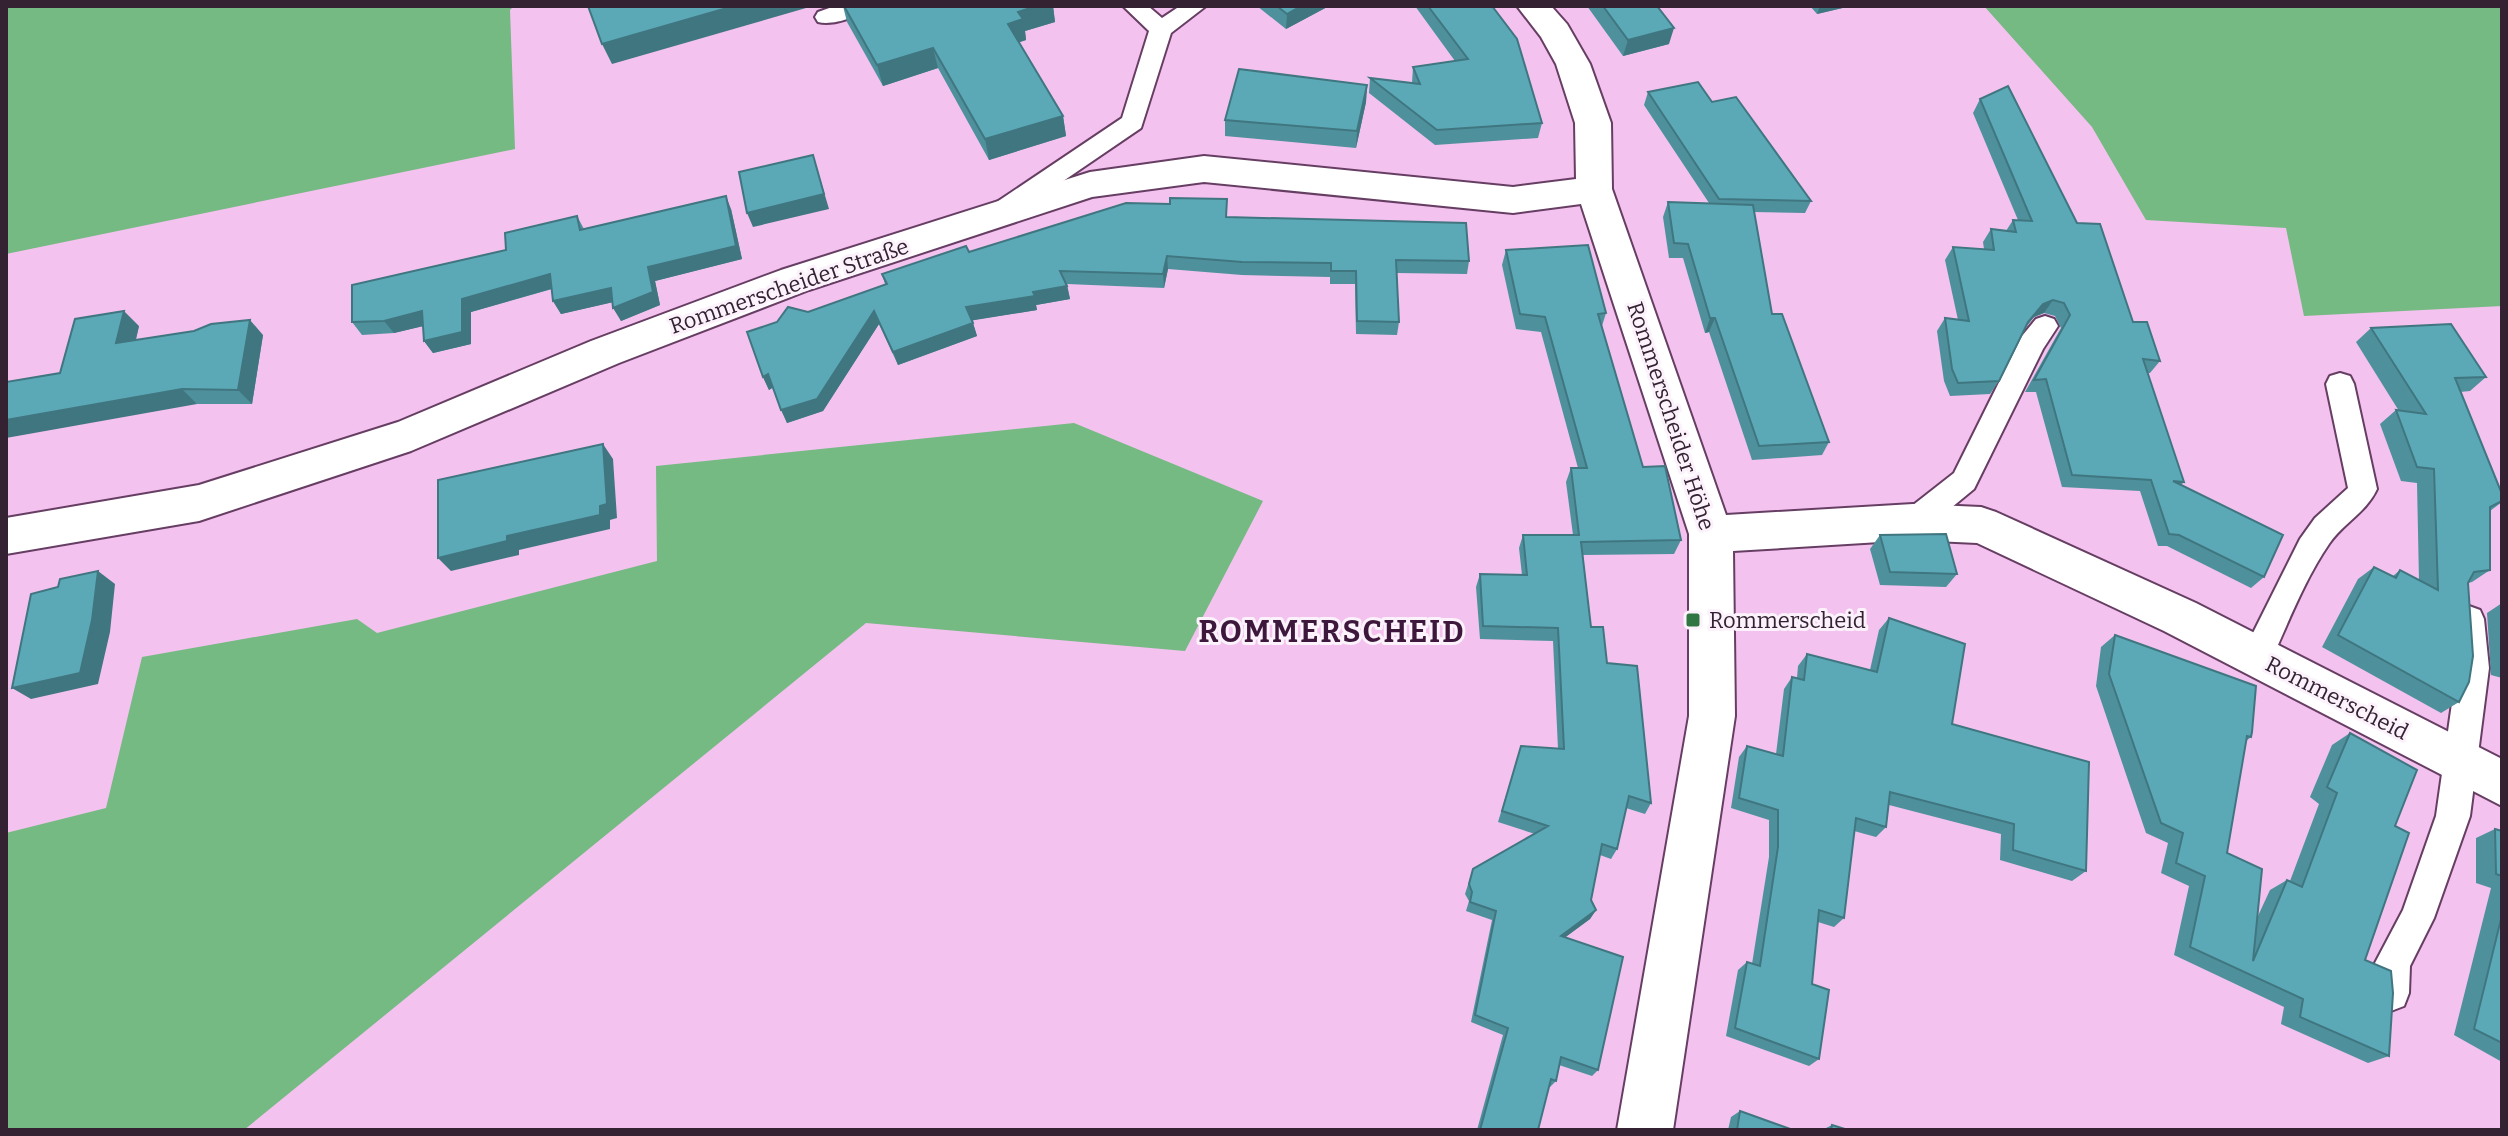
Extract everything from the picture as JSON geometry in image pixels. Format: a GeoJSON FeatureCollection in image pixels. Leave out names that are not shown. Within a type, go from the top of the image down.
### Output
{"type":"FeatureCollection","features":[{"type":"Feature","properties":{"kind":"street","name":"Rommerscheider Höhe"},"geometry":{"type":"LineString","coordinates":[[1533,6],[1555,32],[1573,64],[1583,93],[1593,123],[1594,189],[1711,534],[1712,716],[1645,1130]]}},
{"type":"Feature","properties":{"kind":"street","name":"Rommerscheider Straße"},"geometry":{"type":"LineString","coordinates":[[6,536],[199,503],[411,435],[605,352],[780,286],[1090,185],[1204,169],[1513,200],[1594,189]]}},
{"type":"Feature","properties":{"kind":"street","name":"Rommerscheid"},"geometry":{"type":"LineString","coordinates":[[1711,534],[1913,522],[1981,525],[2180,617],[2502,784]]}},
{"type":"Feature","properties":{"kind":"lane"},"geometry":{"type":"LineString","coordinates":[[826,17],[858,6]]}},
{"type":"Feature","properties":{"kind":"lane"},"geometry":{"type":"LineString","coordinates":[[1134,6],[1161,29]]}},
{"type":"Feature","properties":{"kind":"lane"},"geometry":{"type":"LineString","coordinates":[[994,216],[1133,122],[1161,29],[1195,6]]}},
{"type":"Feature","properties":{"kind":"lane"},"geometry":{"type":"LineString","coordinates":[[1913,522],[1964,481],[2032,343],[2045,326]]}},
{"type":"Feature","properties":{"kind":"lane"},"geometry":{"type":"LineString","coordinates":[[2257,657],[2289,586],[2322,530],[2355,503],[2363,489],[2340,384]]}},
{"type":"Feature","properties":{"kind":"lane"},"geometry":{"type":"LineString","coordinates":[[2391,993],[2393,963],[2417,918],[2453,816],[2464,716],[2473,668],[2468,597]]}},
{"type":"Feature","properties":{"kind":"green space"},"geometry":{"type":"Polygon","coordinates":[[[6,6],[514,6],[510,10],[515,149],[6,254],[6,6]]]}},
{"type":"Feature","properties":{"kind":"green space"},"geometry":{"type":"Polygon","coordinates":[[[1984,6],[2502,6],[2502,306],[2304,316],[2286,228],[2146,220],[2092,127],[1984,6]]]}},
{"type":"Feature","properties":{"kind":"green space"},"geometry":{"type":"Polygon","coordinates":[[[1074,423],[1263,501],[1185,651],[866,623],[244,1130],[6,1130],[6,833],[106,808],[142,657],[357,619],[377,633],[657,561],[656,466],[1074,423]]]}},
{"type":"Feature","properties":{"kind":"building"},"geometry":{"type":"Polygon","coordinates":[[[588,6],[734,6],[602,44],[588,6]]]}},
{"type":"Feature","properties":{"kind":"building"},"geometry":{"type":"Polygon","coordinates":[[[844,6],[1036,6],[1018,12],[1023,19],[1008,24],[1063,116],[985,139],[933,48],[877,65],[844,6]]]}},
{"type":"Feature","properties":{"kind":"building"},"geometry":{"type":"Polygon","coordinates":[[[1277,6],[1301,6],[1287,14],[1277,6]]]}},
{"type":"Feature","properties":{"kind":"building"},"geometry":{"type":"Polygon","coordinates":[[[1428,6],[1492,6],[1517,39],[1542,123],[1437,130],[1370,78],[1420,84],[1413,67],[1468,59],[1428,6]]]}},
{"type":"Feature","properties":{"kind":"building"},"geometry":{"type":"Polygon","coordinates":[[[1603,6],[1657,6],[1674,28],[1628,40],[1603,6]]]}},
{"type":"Feature","properties":{"kind":"building"},"geometry":{"type":"Polygon","coordinates":[[[1239,69],[1367,85],[1357,131],[1225,120],[1239,69]]]}},
{"type":"Feature","properties":{"kind":"building"},"geometry":{"type":"Polygon","coordinates":[[[1698,82],[1712,102],[1736,97],[1811,201],[1719,199],[1648,92],[1698,82]]]}},
{"type":"Feature","properties":{"kind":"building"},"geometry":{"type":"Polygon","coordinates":[[[2008,86],[2077,223],[2100,224],[2133,322],[2147,322],[2160,361],[2143,359],[2184,482],[2173,481],[2283,535],[2264,577],[2179,535],[2169,534],[2151,480],[2072,475],[2046,379],[2034,380],[2070,315],[2064,303],[2053,300],[2043,304],[2028,322],[1999,381],[1958,383],[1952,369],[1945,318],[1969,321],[1953,247],[1994,250],[1991,229],[2016,232],[2013,220],[2032,221],[1980,99],[2008,86]]]}},
{"type":"Feature","properties":{"kind":"building"},"geometry":{"type":"Polygon","coordinates":[[[813,155],[824,194],[747,213],[739,172],[813,155]]]}},
{"type":"Feature","properties":{"kind":"building"},"geometry":{"type":"Polygon","coordinates":[[[726,196],[736,246],[648,267],[653,292],[613,308],[611,288],[553,301],[550,274],[462,299],[462,332],[424,341],[422,311],[384,321],[352,322],[352,285],[506,250],[505,233],[577,216],[580,230],[726,196]]]}},
{"type":"Feature","properties":{"kind":"building"},"geometry":{"type":"Polygon","coordinates":[[[1170,198],[1227,199],[1226,217],[1466,223],[1469,261],[1396,260],[1399,322],[1357,321],[1356,271],[1331,271],[1331,263],[1242,262],[1167,256],[1163,274],[1060,271],[1067,286],[1033,292],[1035,296],[966,307],[973,323],[893,352],[874,311],[817,399],[781,410],[768,374],[763,377],[747,332],[777,322],[788,307],[808,312],[887,284],[882,274],[966,246],[969,252],[1126,203],[1170,204],[1170,198]]]}},
{"type":"Feature","properties":{"kind":"building"},"geometry":{"type":"Polygon","coordinates":[[[1668,202],[1753,205],[1772,314],[1782,314],[1829,442],[1759,446],[1715,318],[1710,318],[1688,244],[1674,243],[1668,202]]]}},
{"type":"Feature","properties":{"kind":"building"},"geometry":{"type":"Polygon","coordinates":[[[1588,245],[1606,313],[1598,314],[1643,467],[1665,466],[1681,540],[1581,542],[1591,627],[1603,627],[1607,663],[1637,666],[1651,803],[1629,796],[1617,849],[1602,844],[1591,900],[1596,910],[1561,936],[1623,957],[1598,1070],[1561,1057],[1556,1081],[1551,1079],[1538,1130],[1480,1130],[1508,1028],[1475,1015],[1496,911],[1470,902],[1472,892],[1469,884],[1473,869],[1548,826],[1502,811],[1521,746],[1564,749],[1558,628],[1483,626],[1480,574],[1527,575],[1523,535],[1579,535],[1571,468],[1587,468],[1545,317],[1520,314],[1506,250],[1588,245]]]}},
{"type":"Feature","properties":{"kind":"building"},"geometry":{"type":"Polygon","coordinates":[[[124,311],[116,343],[194,331],[211,324],[250,320],[238,390],[182,389],[6,420],[6,382],[60,373],[75,319],[124,311]]]}},
{"type":"Feature","properties":{"kind":"building"},"geometry":{"type":"Polygon","coordinates":[[[2451,324],[2486,377],[2455,378],[2502,494],[2502,501],[2490,507],[2490,570],[2474,572],[2468,583],[2473,656],[2469,682],[2459,702],[2338,635],[2374,567],[2396,578],[2400,570],[2438,590],[2434,469],[2417,467],[2396,410],[2426,414],[2371,328],[2451,324]]]}},
{"type":"Feature","properties":{"kind":"building"},"geometry":{"type":"Polygon","coordinates":[[[603,444],[607,504],[600,506],[600,515],[507,536],[507,541],[438,558],[438,480],[603,444]]]}},
{"type":"Feature","properties":{"kind":"building"},"geometry":{"type":"Polygon","coordinates":[[[1946,534],[1957,574],[1890,572],[1880,535],[1946,534]]]}},
{"type":"Feature","properties":{"kind":"building"},"geometry":{"type":"Polygon","coordinates":[[[98,571],[92,620],[80,673],[12,688],[31,594],[58,587],[60,579],[98,571]]]}},
{"type":"Feature","properties":{"kind":"building"},"geometry":{"type":"Polygon","coordinates":[[[1889,618],[1965,644],[1952,724],[2089,762],[2086,871],[2013,850],[2014,824],[1890,792],[1886,827],[1856,818],[1844,918],[1819,910],[1812,984],[1829,990],[1819,1059],[1735,1028],[1747,962],[1760,966],[1778,847],[1778,810],[1739,798],[1747,746],[1783,756],[1792,677],[1804,680],[1807,654],[1877,672],[1889,618]]]}},
{"type":"Feature","properties":{"kind":"building"},"geometry":{"type":"Polygon","coordinates":[[[2115,635],[2256,686],[2252,732],[2251,737],[2247,736],[2227,853],[2262,869],[2253,961],[2287,880],[2302,887],[2337,793],[2327,787],[2350,733],[2417,770],[2395,826],[2409,833],[2365,960],[2391,971],[2393,993],[2389,1056],[2300,1017],[2303,999],[2190,947],[2205,876],[2176,863],[2183,833],[2161,823],[2109,674],[2115,635]]]}},
{"type":"Feature","properties":{"kind":"building"},"geometry":{"type":"Polygon","coordinates":[[[2495,829],[2502,831],[2502,876],[2496,874],[2495,829]]]}},
{"type":"Feature","properties":{"kind":"building"},"geometry":{"type":"Polygon","coordinates":[[[2502,915],[2502,1043],[2474,1029],[2502,915]]]}},
{"type":"Feature","properties":{"kind":"building"},"geometry":{"type":"Polygon","coordinates":[[[1740,1111],[1793,1130],[1737,1130],[1740,1111]]]}},
{"type":"Feature","properties":{"kind":"building"},"geometry":{"type":"Polygon","coordinates":[[[1832,1125],[1848,1130],[1831,1130],[1832,1125]]]}},
{"type":"Feature","properties":{"kind":"place","name":"Rommerscheid"},"geometry":{"type":"Point","coordinates":[1693,620]}},
{"type":"Feature","properties":{"kind":"district","name":"ROMMERSCHEID"},"geometry":{"type":"Point","coordinates":[1332,632]}}]}
